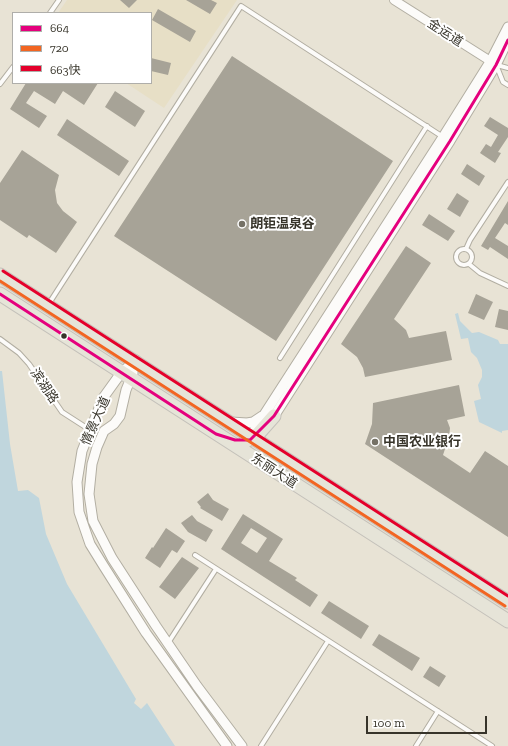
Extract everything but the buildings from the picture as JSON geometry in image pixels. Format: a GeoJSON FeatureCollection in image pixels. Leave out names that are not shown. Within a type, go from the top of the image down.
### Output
{"type":"FeatureCollection","features":[{"type":"Feature","properties":{"kind":"highway","name":"东丽大道"},"geometry":{"type":"LineString","coordinates":[[0,274],[136,360],[224,419],[250,444],[508,621]]}},
{"type":"Feature","properties":{"kind":"highway"},"geometry":{"type":"LineString","coordinates":[[0,294],[216,434],[250,444],[270,414]]}},
{"type":"Feature","properties":{"kind":"highway","name":"东丽大道"},"geometry":{"type":"LineString","coordinates":[[250,444],[508,602]]}},
{"type":"Feature","properties":{"kind":"street","name":"金运道"},"geometry":{"type":"LineString","coordinates":[[394,0],[493,63]]}},
{"type":"Feature","properties":{"kind":"street"},"geometry":{"type":"LineString","coordinates":[[493,63],[508,26]]}},
{"type":"Feature","properties":{"kind":"street"},"geometry":{"type":"LineString","coordinates":[[224,419],[236,423],[247,423],[270,414],[508,40]]}},
{"type":"Feature","properties":{"kind":"street","name":"情景大道"},"geometry":{"type":"LineString","coordinates":[[136,360],[126,376],[103,398],[82,451],[78,467],[78,498],[84,528],[96,553],[159,651],[227,746]]}},
{"type":"Feature","properties":{"kind":"street","name":"情景大道"},"geometry":{"type":"LineString","coordinates":[[126,376],[126,390],[120,416],[114,424],[104,431],[97,447],[89,479],[90,508],[94,521],[106,547],[168,643],[197,686],[242,746]]}},
{"type":"Feature","properties":{"kind":"street"},"geometry":{"type":"LineString","coordinates":[[96,553],[106,547]]}},
{"type":"Feature","properties":{"kind":"street"},"geometry":{"type":"LineString","coordinates":[[159,651],[168,643]]}},
{"type":"Feature","properties":{"kind":"lane"},"geometry":{"type":"LineString","coordinates":[[51,12],[59,0]]}},
{"type":"Feature","properties":{"kind":"lane"},"geometry":{"type":"LineString","coordinates":[[48,305],[241,6],[446,139]]}},
{"type":"Feature","properties":{"kind":"lane"},"geometry":{"type":"LineString","coordinates":[[493,63],[508,68]]}},
{"type":"Feature","properties":{"kind":"lane"},"geometry":{"type":"LineString","coordinates":[[493,63],[503,82],[508,85]]}},
{"type":"Feature","properties":{"kind":"lane"},"geometry":{"type":"LineString","coordinates":[[0,84],[12,68]]}},
{"type":"Feature","properties":{"kind":"lane"},"geometry":{"type":"LineString","coordinates":[[280,358],[427,126]]}},
{"type":"Feature","properties":{"kind":"lane"},"geometry":{"type":"LineString","coordinates":[[507,184],[470,240],[466,249],[458,252],[456,257],[457,261],[462,265],[469,264],[480,272],[508,286]]}},
{"type":"Feature","properties":{"kind":"lane"},"geometry":{"type":"LineString","coordinates":[[466,249],[473,255],[469,264]]}},
{"type":"Feature","properties":{"kind":"lane","name":"滨湖路"},"geometry":{"type":"LineString","coordinates":[[0,340],[19,353],[29,364],[62,412],[91,430]]}},
{"type":"Feature","properties":{"kind":"lane"},"geometry":{"type":"LineString","coordinates":[[195,555],[492,746]]}},
{"type":"Feature","properties":{"kind":"lane"},"geometry":{"type":"LineString","coordinates":[[168,643],[216,569]]}},
{"type":"Feature","properties":{"kind":"lane"},"geometry":{"type":"LineString","coordinates":[[261,746],[328,641]]}},
{"type":"Feature","properties":{"kind":"lane"},"geometry":{"type":"LineString","coordinates":[[416,746],[438,711]]}},
{"type":"Feature","properties":{"kind":"shaded area"},"geometry":{"type":"Polygon","coordinates":[[[67,0],[237,0],[164,108],[128,84],[152,84],[152,12],[59,12],[67,0]]]}},
{"type":"Feature","properties":{"kind":"water"},"geometry":{"type":"Polygon","coordinates":[[[458,313],[460,321],[472,333],[479,332],[498,340],[500,344],[508,344],[508,430],[502,431],[502,433],[479,422],[474,401],[481,399],[478,385],[482,377],[482,370],[477,358],[471,352],[468,338],[461,339],[455,314],[458,313]]]}},
{"type":"Feature","properties":{"kind":"water"},"geometry":{"type":"Polygon","coordinates":[[[0,371],[2,371],[10,444],[18,491],[28,490],[39,498],[46,534],[67,584],[136,699],[134,703],[141,709],[147,703],[175,746],[0,746],[0,371]]]}},
{"type":"Feature","properties":{"kind":"transit line","name":"664"},"geometry":{"type":"LineString","coordinates":[[0,294],[216,434],[235,440],[250,440],[274,416],[450,141],[496,65],[508,40]]}},
{"type":"Feature","properties":{"kind":"transit line","name":"663快"},"geometry":{"type":"LineString","coordinates":[[3,271],[508,596]]}},
{"type":"Feature","properties":{"kind":"transit line","name":"720"},"geometry":{"type":"LineString","coordinates":[[0,281],[505,606]]}},
{"type":"Feature","properties":{"kind":"place","name":"朗钜温泉谷"},"geometry":{"type":"Point","coordinates":[242,224]}},
{"type":"Feature","properties":{"kind":"place","name":"中国农业银行"},"geometry":{"type":"Point","coordinates":[375,442]}}]}
